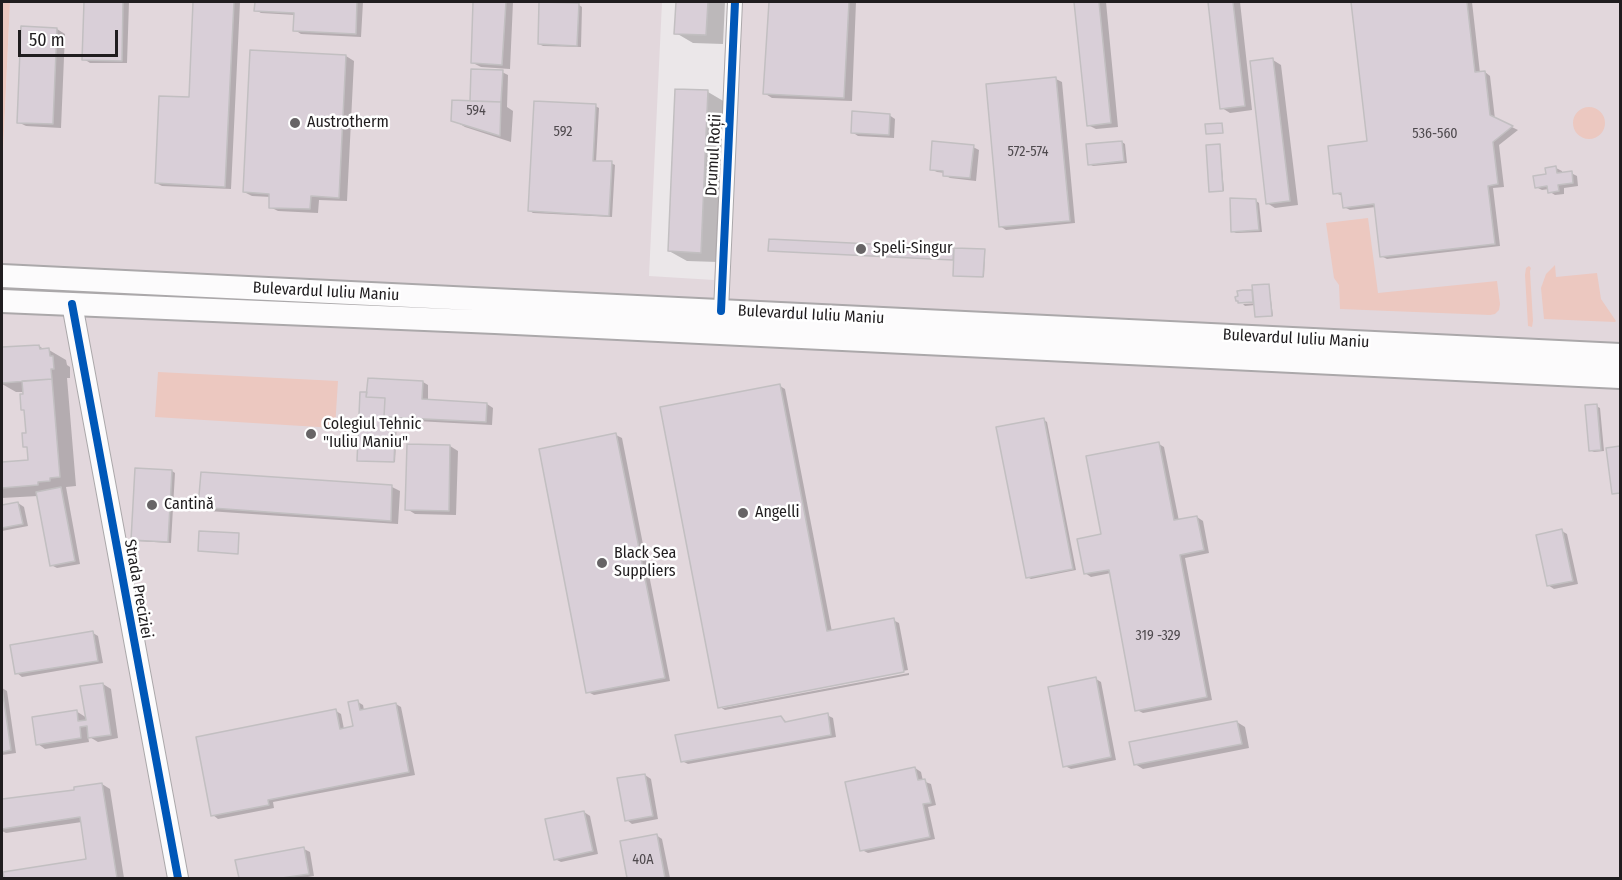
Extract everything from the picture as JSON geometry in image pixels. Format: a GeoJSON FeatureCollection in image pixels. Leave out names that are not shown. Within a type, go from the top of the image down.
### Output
{"type":"FeatureCollection","features":[{"type":"Feature","properties":{"kind":"main road","name":"Bulevardul Iuliu Maniu"},"geometry":{"type":"LineString","coordinates":[[2,276],[1620,355]]}},
{"type":"Feature","properties":{"kind":"main road"},"geometry":{"type":"LineString","coordinates":[[249,312],[249,304],[254,300],[269,297],[323,299],[348,292]]}},
{"type":"Feature","properties":{"kind":"main road","name":"Bulevardul Iuliu Maniu"},"geometry":{"type":"LineString","coordinates":[[2,301],[495,322],[1620,377]]}},
{"type":"Feature","properties":{"kind":"main road"},"geometry":{"type":"LineString","coordinates":[[1161,355],[1187,346],[1202,335]]}},
{"type":"Feature","properties":{"kind":"main road"},"geometry":{"type":"LineString","coordinates":[[1533,350],[1534,373]]}},
{"type":"Feature","properties":{"kind":"street","name":"Drumul Roții"},"geometry":{"type":"LineString","coordinates":[[721,311],[735,2]]}},
{"type":"Feature","properties":{"kind":"street","name":"Strada Preciziei"},"geometry":{"type":"LineString","coordinates":[[72,304],[178,879]]}},
{"type":"Feature","properties":{"kind":"shaded area"},"geometry":{"type":"Polygon","coordinates":[[[2,2],[10,2],[2,173],[2,2]]]}},
{"type":"Feature","properties":{"kind":"shaded area"},"geometry":{"type":"Polygon","coordinates":[[[10,2],[662,2],[649,276],[714,280],[727,2],[1620,2],[1620,878],[2,878],[2,173],[10,2]]]}},
{"type":"Feature","properties":{"kind":"shaded area"},"geometry":{"type":"Polygon","coordinates":[[[1589,107],[1600,112],[1605,123],[1600,134],[1589,139],[1578,134],[1573,123],[1578,112],[1589,107]]]}},
{"type":"Feature","properties":{"kind":"shaded area"},"geometry":{"type":"Polygon","coordinates":[[[1368,218],[1378,293],[1497,281],[1499,310],[1490,315],[1340,309],[1339,285],[1334,278],[1326,223],[1368,218]]]}},
{"type":"Feature","properties":{"kind":"shaded area"},"geometry":{"type":"Polygon","coordinates":[[[1555,265],[1556,277],[1597,273],[1601,299],[1616,321],[1544,319],[1541,288],[1546,274],[1555,265]]]}},
{"type":"Feature","properties":{"kind":"shaded area"},"geometry":{"type":"Polygon","coordinates":[[[1529,266],[1531,268],[1532,327],[1528,326],[1525,275],[1526,268],[1529,266]]]}},
{"type":"Feature","properties":{"kind":"shaded area"},"geometry":{"type":"Polygon","coordinates":[[[158,372],[338,381],[335,428],[155,417],[158,372]]]}},
{"type":"Feature","properties":{"kind":"building"},"geometry":{"type":"Polygon","coordinates":[[[84,2],[123,2],[122,61],[82,60],[84,2]]]}},
{"type":"Feature","properties":{"kind":"building"},"geometry":{"type":"Polygon","coordinates":[[[193,2],[234,2],[225,187],[155,183],[159,96],[189,97],[193,2]]]}},
{"type":"Feature","properties":{"kind":"building"},"geometry":{"type":"Polygon","coordinates":[[[255,2],[357,2],[356,34],[293,31],[294,13],[254,11],[255,2]]]}},
{"type":"Feature","properties":{"kind":"building"},"geometry":{"type":"Polygon","coordinates":[[[473,2],[506,2],[502,65],[471,63],[473,2]]]}},
{"type":"Feature","properties":{"kind":"building"},"geometry":{"type":"Polygon","coordinates":[[[539,2],[579,3],[577,46],[538,44],[539,2]]]}},
{"type":"Feature","properties":{"kind":"building"},"geometry":{"type":"Polygon","coordinates":[[[676,2],[708,2],[706,35],[674,34],[676,2]]]}},
{"type":"Feature","properties":{"kind":"building"},"geometry":{"type":"Polygon","coordinates":[[[769,2],[849,2],[844,98],[763,94],[769,2]]]}},
{"type":"Feature","properties":{"kind":"building"},"geometry":{"type":"Polygon","coordinates":[[[1074,2],[1099,2],[1111,123],[1087,126],[1074,2]]]}},
{"type":"Feature","properties":{"kind":"building"},"geometry":{"type":"Polygon","coordinates":[[[1208,2],[1233,2],[1245,106],[1220,109],[1208,2]]]}},
{"type":"Feature","properties":{"kind":"building"},"geometry":{"type":"Polygon","coordinates":[[[1351,2],[1467,2],[1475,72],[1485,71],[1490,115],[1513,126],[1493,142],[1498,184],[1488,186],[1495,244],[1380,257],[1374,204],[1343,208],[1341,193],[1333,194],[1328,146],[1367,141],[1351,2]]]}},
{"type":"Feature","properties":{"kind":"building"},"geometry":{"type":"Polygon","coordinates":[[[21,26],[57,28],[53,124],[17,123],[21,26]]]}},
{"type":"Feature","properties":{"kind":"building","name":"Austrotherm"},"geometry":{"type":"Polygon","coordinates":[[[250,50],[346,55],[339,198],[311,196],[310,209],[269,208],[269,194],[243,192],[250,50]]]}},
{"type":"Feature","properties":{"kind":"building"},"geometry":{"type":"Polygon","coordinates":[[[1273,58],[1290,201],[1266,204],[1250,61],[1273,58]]]}},
{"type":"Feature","properties":{"kind":"building"},"geometry":{"type":"Polygon","coordinates":[[[471,69],[503,70],[501,102],[470,101],[471,69]]]}},
{"type":"Feature","properties":{"kind":"building"},"geometry":{"type":"Polygon","coordinates":[[[1056,77],[1070,221],[999,227],[986,84],[1056,77]]]}},
{"type":"Feature","properties":{"kind":"building"},"geometry":{"type":"Polygon","coordinates":[[[675,89],[708,90],[701,253],[668,251],[675,89]]]}},
{"type":"Feature","properties":{"kind":"building"},"geometry":{"type":"Polygon","coordinates":[[[452,100],[501,102],[500,136],[451,121],[452,100]]]}},
{"type":"Feature","properties":{"kind":"building"},"geometry":{"type":"Polygon","coordinates":[[[534,101],[596,104],[593,161],[612,161],[609,216],[528,211],[534,101]]]}},
{"type":"Feature","properties":{"kind":"building"},"geometry":{"type":"Polygon","coordinates":[[[852,111],[890,114],[889,135],[851,133],[852,111]]]}},
{"type":"Feature","properties":{"kind":"building"},"geometry":{"type":"Polygon","coordinates":[[[1222,123],[1223,133],[1206,134],[1205,124],[1222,123]]]}},
{"type":"Feature","properties":{"kind":"building"},"geometry":{"type":"Polygon","coordinates":[[[932,141],[974,145],[970,178],[943,176],[943,171],[930,170],[932,141]]]}},
{"type":"Feature","properties":{"kind":"building"},"geometry":{"type":"Polygon","coordinates":[[[1122,141],[1124,161],[1088,165],[1086,144],[1122,141]]]}},
{"type":"Feature","properties":{"kind":"building"},"geometry":{"type":"Polygon","coordinates":[[[1220,144],[1223,191],[1209,192],[1206,145],[1220,144]]]}},
{"type":"Feature","properties":{"kind":"building"},"geometry":{"type":"Polygon","coordinates":[[[1556,166],[1557,173],[1572,171],[1573,183],[1558,185],[1559,191],[1548,193],[1547,186],[1535,188],[1533,176],[1546,174],[1545,168],[1556,166]]]}},
{"type":"Feature","properties":{"kind":"building"},"geometry":{"type":"Polygon","coordinates":[[[1230,198],[1256,199],[1259,230],[1231,232],[1230,198]]]}},
{"type":"Feature","properties":{"kind":"building","name":"Speli-Singur"},"geometry":{"type":"Polygon","coordinates":[[[769,239],[954,248],[953,260],[768,251],[769,239]]]}},
{"type":"Feature","properties":{"kind":"building"},"geometry":{"type":"Polygon","coordinates":[[[954,248],[985,249],[983,277],[953,276],[954,248]]]}},
{"type":"Feature","properties":{"kind":"building"},"geometry":{"type":"Polygon","coordinates":[[[1269,284],[1272,316],[1255,317],[1252,285],[1269,284]]]}},
{"type":"Feature","properties":{"kind":"building"},"geometry":{"type":"Polygon","coordinates":[[[1252,290],[1253,302],[1238,303],[1236,301],[1237,291],[1252,290]]]}},
{"type":"Feature","properties":{"kind":"building"},"geometry":{"type":"Polygon","coordinates":[[[39,345],[40,349],[49,348],[50,356],[53,356],[52,379],[2,383],[2,347],[39,345]]]}},
{"type":"Feature","properties":{"kind":"building"},"geometry":{"type":"Polygon","coordinates":[[[368,378],[423,381],[422,399],[487,403],[486,422],[384,417],[385,398],[366,397],[368,378]]]}},
{"type":"Feature","properties":{"kind":"building"},"geometry":{"type":"Polygon","coordinates":[[[52,379],[60,477],[38,482],[38,485],[2,488],[2,462],[28,460],[27,447],[23,447],[22,433],[26,433],[24,410],[21,410],[22,381],[52,379]]]}},
{"type":"Feature","properties":{"kind":"building","name":"Angelli"},"geometry":{"type":"Polygon","coordinates":[[[780,384],[827,631],[894,618],[904,672],[718,708],[660,407],[780,384]]]}},
{"type":"Feature","properties":{"kind":"building"},"geometry":{"type":"Polygon","coordinates":[[[360,392],[367,392],[366,397],[385,398],[384,417],[396,417],[394,462],[357,461],[360,392]]]}},
{"type":"Feature","properties":{"kind":"building"},"geometry":{"type":"Polygon","coordinates":[[[1597,404],[1601,450],[1589,451],[1585,405],[1597,404]]]}},
{"type":"Feature","properties":{"kind":"building"},"geometry":{"type":"Polygon","coordinates":[[[1044,418],[1073,569],[1026,578],[996,427],[1044,418]]]}},
{"type":"Feature","properties":{"kind":"building","name":"Black Sea Suppliers"},"geometry":{"type":"Polygon","coordinates":[[[616,433],[665,678],[586,693],[539,449],[616,433]]]}},
{"type":"Feature","properties":{"kind":"building"},"geometry":{"type":"Polygon","coordinates":[[[1159,442],[1174,520],[1197,516],[1204,550],[1180,555],[1207,697],[1135,711],[1109,570],[1084,574],[1077,539],[1101,534],[1086,456],[1159,442]]]}},
{"type":"Feature","properties":{"kind":"building"},"geometry":{"type":"Polygon","coordinates":[[[407,444],[450,445],[449,511],[405,510],[407,444]]]}},
{"type":"Feature","properties":{"kind":"building"},"geometry":{"type":"Polygon","coordinates":[[[1620,446],[1620,493],[1612,494],[1606,448],[1620,446]]]}},
{"type":"Feature","properties":{"kind":"building","name":"Cantină"},"geometry":{"type":"Polygon","coordinates":[[[135,468],[172,470],[168,542],[131,540],[135,468]]]}},
{"type":"Feature","properties":{"kind":"building"},"geometry":{"type":"Polygon","coordinates":[[[201,472],[392,485],[391,521],[198,507],[201,472]]]}},
{"type":"Feature","properties":{"kind":"building"},"geometry":{"type":"Polygon","coordinates":[[[61,487],[75,561],[50,566],[36,492],[61,487]]]}},
{"type":"Feature","properties":{"kind":"building"},"geometry":{"type":"Polygon","coordinates":[[[18,502],[23,524],[2,528],[2,505],[18,502]]]}},
{"type":"Feature","properties":{"kind":"building"},"geometry":{"type":"Polygon","coordinates":[[[1562,529],[1573,581],[1547,586],[1536,535],[1562,529]]]}},
{"type":"Feature","properties":{"kind":"building"},"geometry":{"type":"Polygon","coordinates":[[[199,531],[239,533],[238,554],[198,551],[199,531]]]}},
{"type":"Feature","properties":{"kind":"building"},"geometry":{"type":"Polygon","coordinates":[[[93,631],[98,661],[15,674],[10,645],[93,631]]]}},
{"type":"Feature","properties":{"kind":"building"},"geometry":{"type":"Polygon","coordinates":[[[1096,677],[1111,757],[1063,767],[1048,687],[1096,677]]]}},
{"type":"Feature","properties":{"kind":"building"},"geometry":{"type":"Polygon","coordinates":[[[103,683],[111,735],[88,738],[87,726],[80,727],[81,738],[36,745],[32,717],[77,710],[78,721],[86,720],[80,686],[103,683]]]}},
{"type":"Feature","properties":{"kind":"building"},"geometry":{"type":"Polygon","coordinates":[[[2,688],[11,750],[2,752],[2,688]]]}},
{"type":"Feature","properties":{"kind":"building"},"geometry":{"type":"Polygon","coordinates":[[[358,700],[360,710],[396,703],[409,772],[268,800],[269,805],[211,816],[196,737],[336,709],[340,729],[353,726],[348,702],[358,700]]]}},
{"type":"Feature","properties":{"kind":"building"},"geometry":{"type":"Polygon","coordinates":[[[828,713],[831,735],[681,762],[675,735],[781,716],[785,722],[828,713]]]}},
{"type":"Feature","properties":{"kind":"building"},"geometry":{"type":"Polygon","coordinates":[[[1237,721],[1242,744],[1134,765],[1129,742],[1237,721]]]}},
{"type":"Feature","properties":{"kind":"building"},"geometry":{"type":"Polygon","coordinates":[[[915,767],[918,780],[925,779],[931,803],[923,804],[930,837],[860,851],[845,782],[915,767]]]}},
{"type":"Feature","properties":{"kind":"building"},"geometry":{"type":"Polygon","coordinates":[[[645,774],[653,816],[625,821],[617,778],[645,774]]]}},
{"type":"Feature","properties":{"kind":"building"},"geometry":{"type":"Polygon","coordinates":[[[102,783],[117,878],[4,878],[3,872],[86,859],[80,817],[2,829],[2,799],[74,790],[74,787],[102,783]]]}},
{"type":"Feature","properties":{"kind":"building"},"geometry":{"type":"Polygon","coordinates":[[[584,811],[593,851],[554,860],[545,819],[584,811]]]}},
{"type":"Feature","properties":{"kind":"building"},"geometry":{"type":"Polygon","coordinates":[[[657,834],[665,878],[627,878],[620,841],[657,834]]]}},
{"type":"Feature","properties":{"kind":"building"},"geometry":{"type":"Polygon","coordinates":[[[304,847],[309,874],[282,878],[239,878],[235,860],[304,847]]]}},
{"type":"Feature","properties":{"kind":"cycle path"},"geometry":{"type":"LineString","coordinates":[[721,311],[735,2]]}},
{"type":"Feature","properties":{"kind":"cycle path"},"geometry":{"type":"LineString","coordinates":[[72,304],[178,878]]}},
{"type":"Feature","properties":{"kind":"place","name":"Austrotherm"},"geometry":{"type":"Point","coordinates":[295,123]}},
{"type":"Feature","properties":{"kind":"place","name":"Speli-Singur"},"geometry":{"type":"Point","coordinates":[861,249]}},
{"type":"Feature","properties":{"kind":"place","name":"Colegiul Tehnic \"Iuliu Maniu\""},"geometry":{"type":"Point","coordinates":[311,434]}},
{"type":"Feature","properties":{"kind":"place","name":"Cantină"},"geometry":{"type":"Point","coordinates":[152,505]}},
{"type":"Feature","properties":{"kind":"place","name":"Angelli"},"geometry":{"type":"Point","coordinates":[743,513]}},
{"type":"Feature","properties":{"kind":"place","name":"Black Sea Suppliers"},"geometry":{"type":"Point","coordinates":[602,563]}}]}
